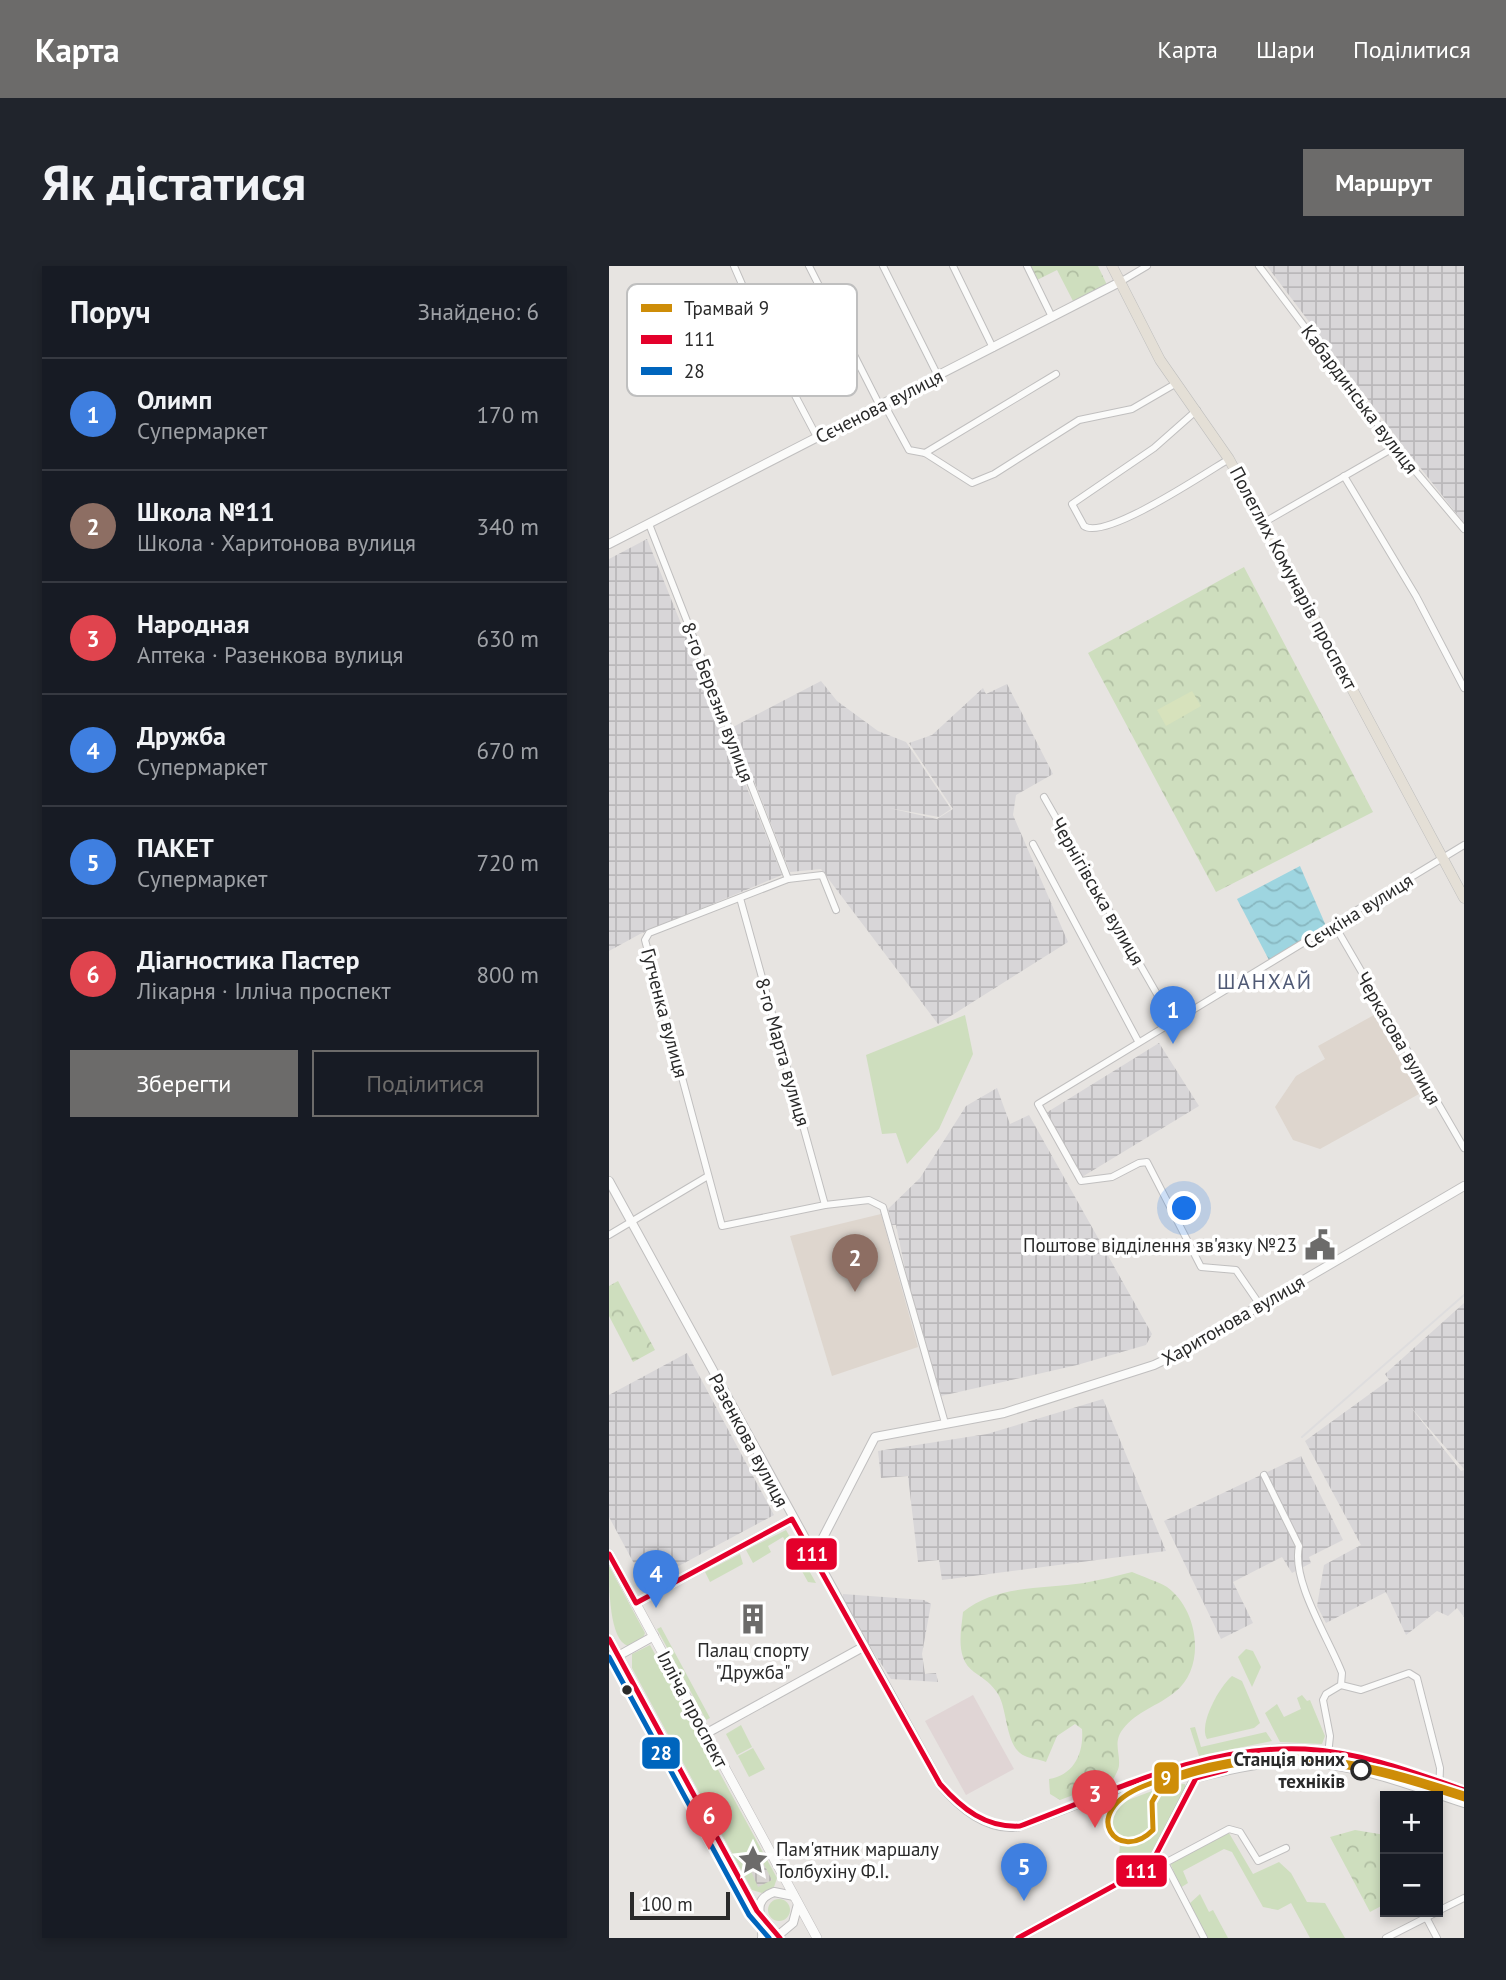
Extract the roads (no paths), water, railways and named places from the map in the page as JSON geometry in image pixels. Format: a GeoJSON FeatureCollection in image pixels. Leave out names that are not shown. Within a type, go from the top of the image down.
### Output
{"type":"FeatureCollection","features":[{"type":"Feature","properties":{"kind":"main road","name":"Полеглих Комунарів проспект"},"geometry":{"type":"LineString","coordinates":[[1112,266],[1175,384],[1197,410],[1229,458],[1464,898]]}},
{"type":"Feature","properties":{"kind":"main road","name":"Ілліча проспект"},"geometry":{"type":"LineString","coordinates":[[609,1554],[817,1938]]}},
{"type":"Feature","properties":{"kind":"main road","name":"Ілліча проспект"},"geometry":{"type":"LineString","coordinates":[[609,1639],[614,1658],[757,1911],[777,1937]]}},
{"type":"Feature","properties":{"kind":"street"},"geometry":{"type":"LineString","coordinates":[[734,266],[742,284]]}},
{"type":"Feature","properties":{"kind":"street"},"geometry":{"type":"LineString","coordinates":[[809,266],[818,284]]}},
{"type":"Feature","properties":{"kind":"street"},"geometry":{"type":"LineString","coordinates":[[883,266],[938,376]]}},
{"type":"Feature","properties":{"kind":"street"},"geometry":{"type":"LineString","coordinates":[[953,266],[993,348]]}},
{"type":"Feature","properties":{"kind":"street"},"geometry":{"type":"LineString","coordinates":[[1027,266],[1052,317]]}},
{"type":"Feature","properties":{"kind":"street","name":"Сєченова вулиця"},"geometry":{"type":"LineString","coordinates":[[609,544],[993,348],[1147,266]]}},
{"type":"Feature","properties":{"kind":"street","name":"Кабардинська вулиця"},"geometry":{"type":"LineString","coordinates":[[1259,266],[1395,447],[1464,529]]}},
{"type":"Feature","properties":{"kind":"street"},"geometry":{"type":"LineString","coordinates":[[857,357],[909,450],[925,453],[972,483],[994,474],[1079,420],[1132,409],[1175,384]]}},
{"type":"Feature","properties":{"kind":"street"},"geometry":{"type":"LineString","coordinates":[[925,453],[1056,373]]}},
{"type":"Feature","properties":{"kind":"street"},"geometry":{"type":"LineString","coordinates":[[795,396],[817,438]]}},
{"type":"Feature","properties":{"kind":"street"},"geometry":{"type":"LineString","coordinates":[[1197,410],[1154,448],[1072,505],[1084,526],[1096,529],[1137,513],[1229,458]]}},
{"type":"Feature","properties":{"kind":"street"},"geometry":{"type":"LineString","coordinates":[[1263,523],[1395,447]]}},
{"type":"Feature","properties":{"kind":"street"},"geometry":{"type":"LineString","coordinates":[[1344,477],[1416,596],[1464,688]]}},
{"type":"Feature","properties":{"kind":"street","name":"8-го Березня вулиця"},"geometry":{"type":"LineString","coordinates":[[649,524],[788,879]]}},
{"type":"Feature","properties":{"kind":"street","name":"Чернігівська вулиця"},"geometry":{"type":"LineString","coordinates":[[1044,797],[1173,1022]]}},
{"type":"Feature","properties":{"kind":"street","name":"Чернігівська вулиця"},"geometry":{"type":"LineString","coordinates":[[1033,844],[1138,1041]]}},
{"type":"Feature","properties":{"kind":"street","name":"Сєчкіна вулиця"},"geometry":{"type":"LineString","coordinates":[[1260,1305],[1236,1270],[1201,1267],[1147,1163],[1139,1163],[1112,1177],[1087,1181],[1077,1179],[1038,1104],[1138,1041],[1335,926],[1464,845]]}},
{"type":"Feature","properties":{"kind":"street","name":"Гутченка вулиця"},"geometry":{"type":"LineString","coordinates":[[825,1205],[722,1226],[645,940],[649,933],[788,879],[822,876],[837,910]]}},
{"type":"Feature","properties":{"kind":"street","name":"8-го Марта вулиця"},"geometry":{"type":"LineString","coordinates":[[740,898],[825,1205]]}},
{"type":"Feature","properties":{"kind":"street","name":"Черкасова вулиця"},"geometry":{"type":"LineString","coordinates":[[1335,926],[1464,1148]]}},
{"type":"Feature","properties":{"kind":"street"},"geometry":{"type":"LineString","coordinates":[[609,1234],[708,1176]]}},
{"type":"Feature","properties":{"kind":"street","name":"Разенкова вулиця"},"geometry":{"type":"LineString","coordinates":[[609,1181],[792,1519],[940,1784],[965,1810],[997,1826],[1020,1826],[1193,1765],[1258,1750],[1329,1751],[1361,1757],[1464,1790]]}},
{"type":"Feature","properties":{"kind":"street","name":"Харитонова вулиця"},"geometry":{"type":"LineString","coordinates":[[813,1557],[875,1437],[1004,1412],[1154,1365],[1464,1186]]}},
{"type":"Feature","properties":{"kind":"street"},"geometry":{"type":"LineString","coordinates":[[825,1205],[869,1200],[883,1207],[945,1423]]}},
{"type":"Feature","properties":{"kind":"street"},"geometry":{"type":"LineString","coordinates":[[1264,1475],[1300,1546],[1298,1554],[1307,1598],[1341,1669],[1341,1685]]}},
{"type":"Feature","properties":{"kind":"street"},"geometry":{"type":"LineString","coordinates":[[636,1603],[792,1519]]}},
{"type":"Feature","properties":{"kind":"street"},"geometry":{"type":"LineString","coordinates":[[614,1658],[654,1636]]}},
{"type":"Feature","properties":{"kind":"street"},"geometry":{"type":"LineString","coordinates":[[707,1733],[863,1647]]}},
{"type":"Feature","properties":{"kind":"street"},"geometry":{"type":"LineString","coordinates":[[1327,1765],[1330,1736],[1323,1700],[1326,1694],[1341,1685],[1361,1690],[1409,1673],[1417,1678],[1440,1768],[1439,1791]]}},
{"type":"Feature","properties":{"kind":"street"},"geometry":{"type":"LineString","coordinates":[[1196,1778],[1259,1764],[1327,1765],[1361,1771],[1426,1791]]}},
{"type":"Feature","properties":{"kind":"street"},"geometry":{"type":"LineString","coordinates":[[1018,1938],[1145,1870],[1157,1858],[1196,1778],[1193,1765]]}},
{"type":"Feature","properties":{"kind":"street"},"geometry":{"type":"LineString","coordinates":[[1443,1796],[1464,1803]]}},
{"type":"Feature","properties":{"kind":"street"},"geometry":{"type":"LineString","coordinates":[[1165,1863],[1229,1829],[1240,1832],[1258,1861],[1286,1848]]}},
{"type":"Feature","properties":{"kind":"street"},"geometry":{"type":"LineString","coordinates":[[1157,1858],[1165,1863],[1204,1938]]}},
{"type":"Feature","properties":{"kind":"street"},"geometry":{"type":"LineString","coordinates":[[762,1938],[757,1911],[769,1894],[781,1892],[796,1900],[793,1923],[777,1937]]}},
{"type":"Feature","properties":{"kind":"street"},"geometry":{"type":"LineString","coordinates":[[1443,1909],[1464,1898]]}},
{"type":"Feature","properties":{"kind":"street"},"geometry":{"type":"LineString","coordinates":[[1386,1938],[1426,1917],[1437,1938]]}},
{"type":"Feature","properties":{"kind":"water"},"geometry":{"type":"Polygon","coordinates":[[[1300,866],[1326,926],[1269,960],[1237,899],[1300,866]]]}},
{"type":"Feature","properties":{"kind":"railway"},"geometry":{"type":"LineString","coordinates":[[1302,1437],[1464,1295]]}},
{"type":"Feature","properties":{"kind":"tram line","name":"9"},"geometry":{"type":"LineString","coordinates":[[1464,1794],[1421,1780],[1342,1762],[1305,1757],[1267,1757],[1188,1771],[1144,1786],[1123,1797],[1112,1809],[1108,1821],[1110,1831],[1117,1839],[1128,1842],[1140,1839],[1153,1830],[1152,1802],[1161,1786],[1199,1772],[1254,1762],[1284,1761],[1345,1766],[1404,1780],[1464,1799]]}},
{"type":"Feature","properties":{"kind":"place","name":"Олимп"},"geometry":{"type":"Point","coordinates":[1173,1044]}},
{"type":"Feature","properties":{"kind":"place","name":"Поштове відділення зв'язку №23"},"geometry":{"type":"Point","coordinates":[1320,1245]}},
{"type":"Feature","properties":{"kind":"place","name":"Школа №11"},"geometry":{"type":"Point","coordinates":[855,1292]}},
{"type":"Feature","properties":{"kind":"place","name":"Дружба"},"geometry":{"type":"Point","coordinates":[656,1608]}},
{"type":"Feature","properties":{"kind":"place","name":"Палац спорту \"Дружба\""},"geometry":{"type":"Point","coordinates":[753,1619]}},
{"type":"Feature","properties":{"kind":"place","name":"Станція юних техніків"},"geometry":{"type":"Point","coordinates":[1361,1770]}},
{"type":"Feature","properties":{"kind":"place","name":"Народная"},"geometry":{"type":"Point","coordinates":[1095,1828]}},
{"type":"Feature","properties":{"kind":"place","name":"Діагностика Пастер"},"geometry":{"type":"Point","coordinates":[709,1850]}},
{"type":"Feature","properties":{"kind":"place","name":"Пам'ятник маршалу Толбухіну Ф.І."},"geometry":{"type":"Point","coordinates":[753,1860]}},
{"type":"Feature","properties":{"kind":"place","name":"ПАКЕТ"},"geometry":{"type":"Point","coordinates":[1024,1901]}},
{"type":"Feature","properties":{"kind":"district","name":"ШАНХАЙ"},"geometry":{"type":"Point","coordinates":[1265,981]}}]}
